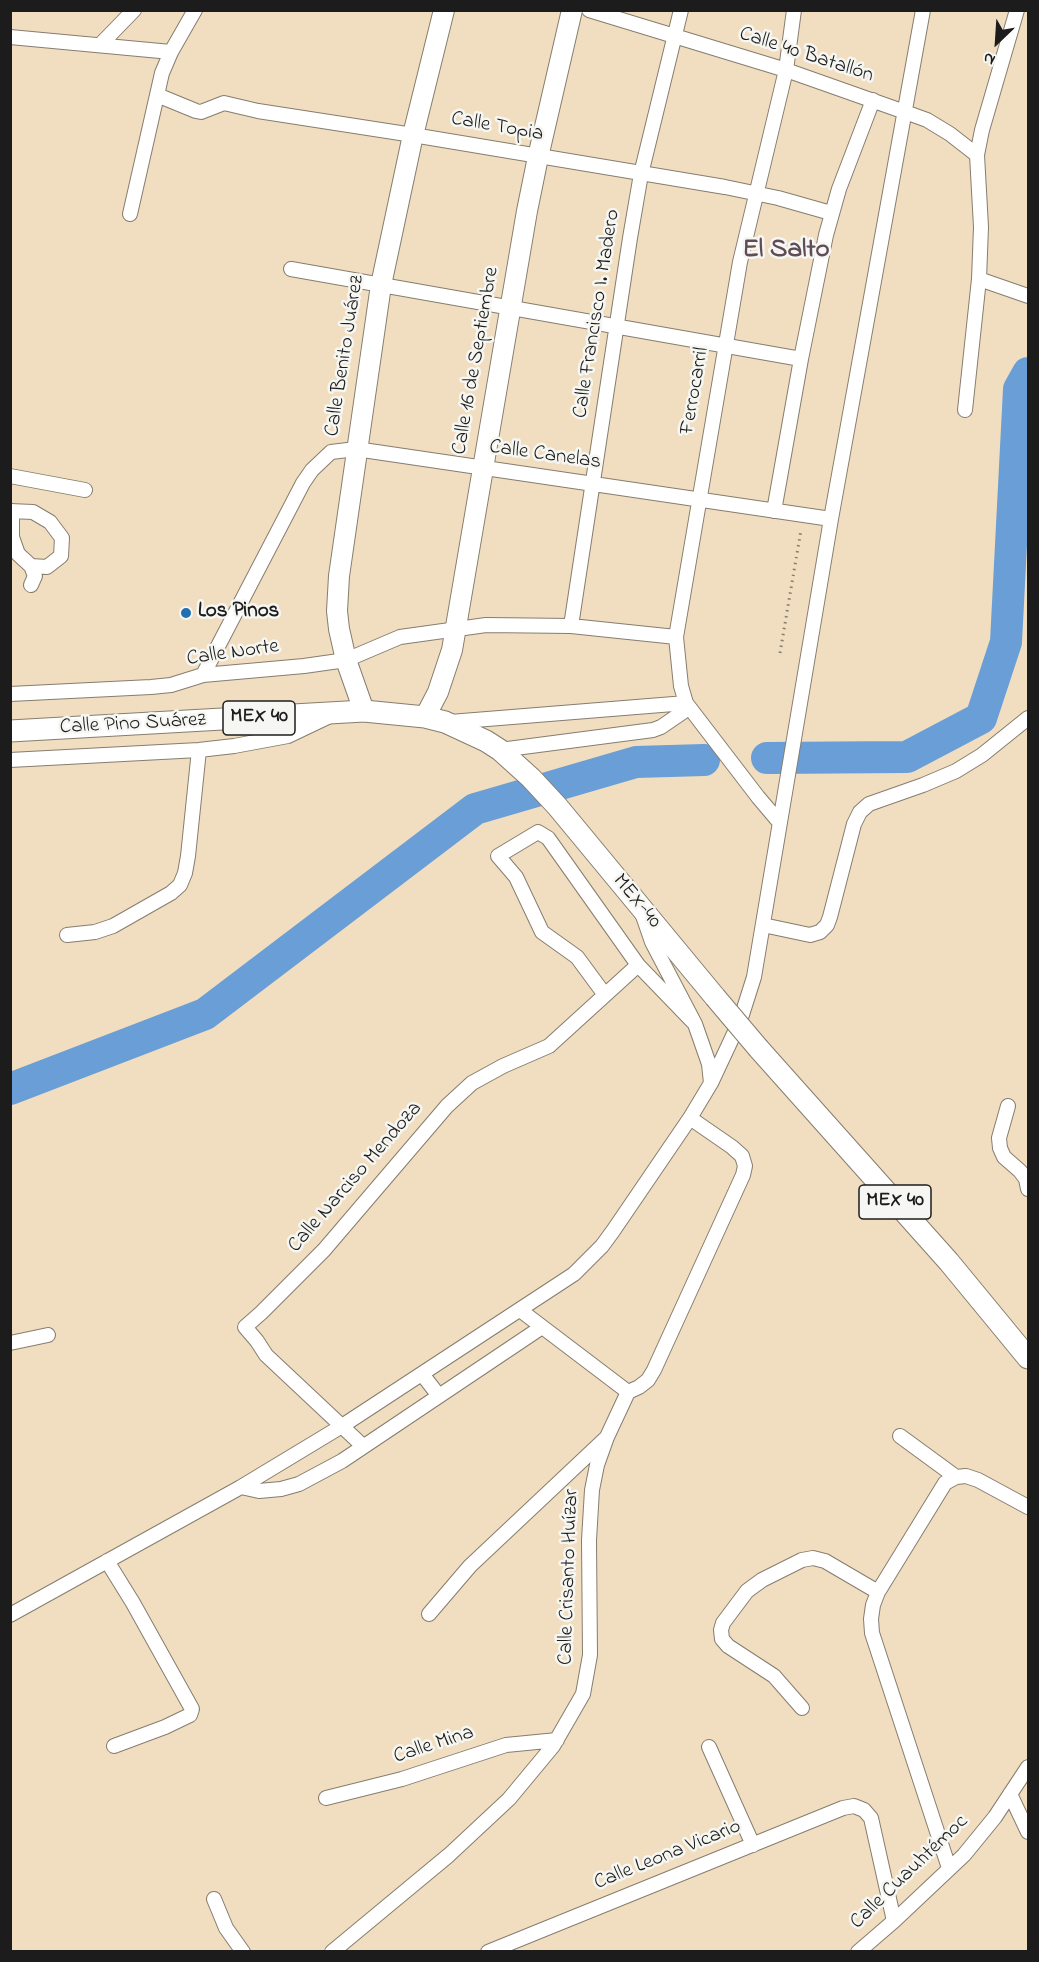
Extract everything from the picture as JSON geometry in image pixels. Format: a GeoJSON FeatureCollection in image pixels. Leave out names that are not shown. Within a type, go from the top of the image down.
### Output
{"type":"FeatureCollection","features":[{"type":"Feature","properties":{"kind":"main road","name":"Calle Pino Suárez"},"geometry":{"type":"LineString","coordinates":[[10,731],[364,711],[435,720],[471,733],[500,750]]}},
{"type":"Feature","properties":{"kind":"main road","name":"MEX-40"},"geometry":{"type":"LineString","coordinates":[[500,750],[557,806],[715,998],[949,1262],[1029,1358]]}},
{"type":"Feature","properties":{"kind":"street"},"geometry":{"type":"LineString","coordinates":[[101,44],[134,10]]}},
{"type":"Feature","properties":{"kind":"street"},"geometry":{"type":"LineString","coordinates":[[130,214],[162,73],[195,10]]}},
{"type":"Feature","properties":{"kind":"street","name":"Calle Benito Juárez"},"geometry":{"type":"LineString","coordinates":[[364,711],[346,660],[339,629],[337,611],[339,576],[381,285],[413,135],[444,10]]}},
{"type":"Feature","properties":{"kind":"street","name":"Calle 16 de Septiembre"},"geometry":{"type":"LineString","coordinates":[[435,720],[438,692],[446,671],[455,628],[538,157],[572,10]]}},
{"type":"Feature","properties":{"kind":"street","name":"Calle 40 Batallón"},"geometry":{"type":"LineString","coordinates":[[589,10],[786,70],[927,120],[977,155]]}},
{"type":"Feature","properties":{"kind":"street","name":"Calle Francisco I. Madero"},"geometry":{"type":"LineString","coordinates":[[571,626],[641,174],[681,10]]}},
{"type":"Feature","properties":{"kind":"street","name":"Ferrocarril"},"geometry":{"type":"LineString","coordinates":[[780,823],[686,703],[679,679],[676,637],[724,346],[740,261],[786,70],[794,10]]}},
{"type":"Feature","properties":{"kind":"street"},"geometry":{"type":"LineString","coordinates":[[12,1612],[241,1487],[342,1426],[574,1274],[602,1246],[690,1118],[711,1083],[740,1021],[754,977],[831,519],[923,10]]}},
{"type":"Feature","properties":{"kind":"street"},"geometry":{"type":"LineString","coordinates":[[965,410],[979,279],[981,227],[977,155],[982,130],[1017,10]]}},
{"type":"Feature","properties":{"kind":"street"},"geometry":{"type":"LineString","coordinates":[[10,36],[171,52]]}},
{"type":"Feature","properties":{"kind":"street","name":"Calle Topia"},"geometry":{"type":"LineString","coordinates":[[157,95],[201,112],[224,103],[258,111],[756,193],[831,213]]}},
{"type":"Feature","properties":{"kind":"street"},"geometry":{"type":"LineString","coordinates":[[774,511],[801,359],[831,213],[873,100]]}},
{"type":"Feature","properties":{"kind":"street"},"geometry":{"type":"LineString","coordinates":[[291,269],[801,359]]}},
{"type":"Feature","properties":{"kind":"street"},"geometry":{"type":"LineString","coordinates":[[979,279],[1029,296]]}},
{"type":"Feature","properties":{"kind":"street","name":"Calle Canelas"},"geometry":{"type":"LineString","coordinates":[[203,675],[298,494],[312,470],[331,452],[356,449],[831,519]]}},
{"type":"Feature","properties":{"kind":"street"},"geometry":{"type":"LineString","coordinates":[[10,476],[85,490]]}},
{"type":"Feature","properties":{"kind":"street"},"geometry":{"type":"LineString","coordinates":[[31,566],[46,567],[62,556],[62,538],[50,522],[33,512],[11,511],[12,537],[18,554],[31,566],[35,576],[31,585]]}},
{"type":"Feature","properties":{"kind":"street"},"geometry":{"type":"LineString","coordinates":[[455,628],[486,625],[571,626],[676,637]]}},
{"type":"Feature","properties":{"kind":"street","name":"Calle Norte"},"geometry":{"type":"LineString","coordinates":[[10,694],[171,685],[203,675],[346,660],[400,638],[455,628]]}},
{"type":"Feature","properties":{"kind":"street"},"geometry":{"type":"LineString","coordinates":[[435,720],[686,703],[683,712],[653,730],[500,750]]}},
{"type":"Feature","properties":{"kind":"street"},"geometry":{"type":"LineString","coordinates":[[10,760],[198,750],[288,736],[335,713]]}},
{"type":"Feature","properties":{"kind":"street"},"geometry":{"type":"LineString","coordinates":[[764,925],[810,935],[820,932],[827,925],[830,917],[854,824],[860,812],[869,804],[956,771],[982,755],[1029,718]]}},
{"type":"Feature","properties":{"kind":"street"},"geometry":{"type":"LineString","coordinates":[[68,935],[95,932],[113,926],[171,893],[180,885],[188,856],[198,750]]}},
{"type":"Feature","properties":{"kind":"street"},"geometry":{"type":"LineString","coordinates":[[605,995],[578,957],[542,932],[516,877],[498,856],[538,832],[548,837],[638,965],[695,1024]]}},
{"type":"Feature","properties":{"kind":"street"},"geometry":{"type":"LineString","coordinates":[[642,911],[652,942],[695,1024],[709,1064],[711,1083]]}},
{"type":"Feature","properties":{"kind":"street","name":"Calle Narciso Mendoza"},"geometry":{"type":"LineString","coordinates":[[363,1446],[266,1355],[258,1341],[245,1327],[324,1250],[447,1106],[472,1083],[503,1065],[549,1046],[638,965]]}},
{"type":"Feature","properties":{"kind":"street"},"geometry":{"type":"LineString","coordinates":[[1008,1106],[999,1138],[1000,1148],[1005,1157],[1026,1179],[1029,1189]]}},
{"type":"Feature","properties":{"kind":"street","name":"Calle Crisanto Huízar"},"geometry":{"type":"LineString","coordinates":[[332,1952],[449,1855],[530,1776],[557,1740],[583,1694],[590,1654],[590,1513],[597,1465],[628,1392],[648,1380],[654,1370],[743,1175],[742,1156],[690,1118]]}},
{"type":"Feature","properties":{"kind":"street"},"geometry":{"type":"LineString","coordinates":[[520,1310],[628,1392]]}},
{"type":"Feature","properties":{"kind":"street"},"geometry":{"type":"LineString","coordinates":[[241,1487],[260,1491],[299,1484],[342,1461],[542,1327]]}},
{"type":"Feature","properties":{"kind":"street"},"geometry":{"type":"LineString","coordinates":[[10,1343],[48,1335]]}},
{"type":"Feature","properties":{"kind":"street"},"geometry":{"type":"LineString","coordinates":[[422,1374],[439,1396]]}},
{"type":"Feature","properties":{"kind":"street"},"geometry":{"type":"LineString","coordinates":[[900,1436],[956,1477]]}},
{"type":"Feature","properties":{"kind":"street"},"geometry":{"type":"LineString","coordinates":[[429,1614],[470,1566],[607,1437]]}},
{"type":"Feature","properties":{"kind":"street"},"geometry":{"type":"LineString","coordinates":[[949,1868],[872,1633],[873,1605],[878,1592],[945,1483],[956,1477],[966,1476],[1029,1507]]}},
{"type":"Feature","properties":{"kind":"street"},"geometry":{"type":"LineString","coordinates":[[802,1708],[774,1676],[728,1646],[722,1639],[723,1623],[747,1591],[762,1580],[802,1560],[813,1558],[825,1562],[878,1592]]}},
{"type":"Feature","properties":{"kind":"street"},"geometry":{"type":"LineString","coordinates":[[107,1561],[192,1709],[190,1715],[165,1727],[114,1746]]}},
{"type":"Feature","properties":{"kind":"street","name":"Calle Mina"},"geometry":{"type":"LineString","coordinates":[[326,1798],[402,1779],[506,1745],[557,1740]]}},
{"type":"Feature","properties":{"kind":"street"},"geometry":{"type":"LineString","coordinates":[[709,1748],[753,1845]]}},
{"type":"Feature","properties":{"kind":"street","name":"Calle Cuauhtémoc"},"geometry":{"type":"LineString","coordinates":[[858,1952],[894,1921],[982,1834],[1029,1767]]}},
{"type":"Feature","properties":{"kind":"street"},"geometry":{"type":"LineString","coordinates":[[1010,1794],[1029,1832]]}},
{"type":"Feature","properties":{"kind":"street","name":"Calle Leona Vicario"},"geometry":{"type":"LineString","coordinates":[[488,1952],[843,1808],[854,1806],[864,1810],[873,1823],[894,1921]]}},
{"type":"Feature","properties":{"kind":"street"},"geometry":{"type":"LineString","coordinates":[[214,1899],[226,1928],[243,1952]]}},
{"type":"Feature","properties":{"kind":"path"},"geometry":{"type":"LineString","coordinates":[[780,653],[804,515]]}},
{"type":"Feature","properties":{"kind":"waterway"},"geometry":{"type":"LineString","coordinates":[[767,758],[907,757],[981,718],[1006,642],[1019,389],[1028,373]]}},
{"type":"Feature","properties":{"kind":"waterway"},"geometry":{"type":"LineString","coordinates":[[10,1089],[205,1014],[475,809],[636,762],[704,760]]}},
{"type":"Feature","properties":{"kind":"place","name":"Los Pinos"},"geometry":{"type":"Point","coordinates":[186,613]}},
{"type":"Feature","properties":{"kind":"district","name":"El Salto"},"geometry":{"type":"Point","coordinates":[786,252]}}]}
